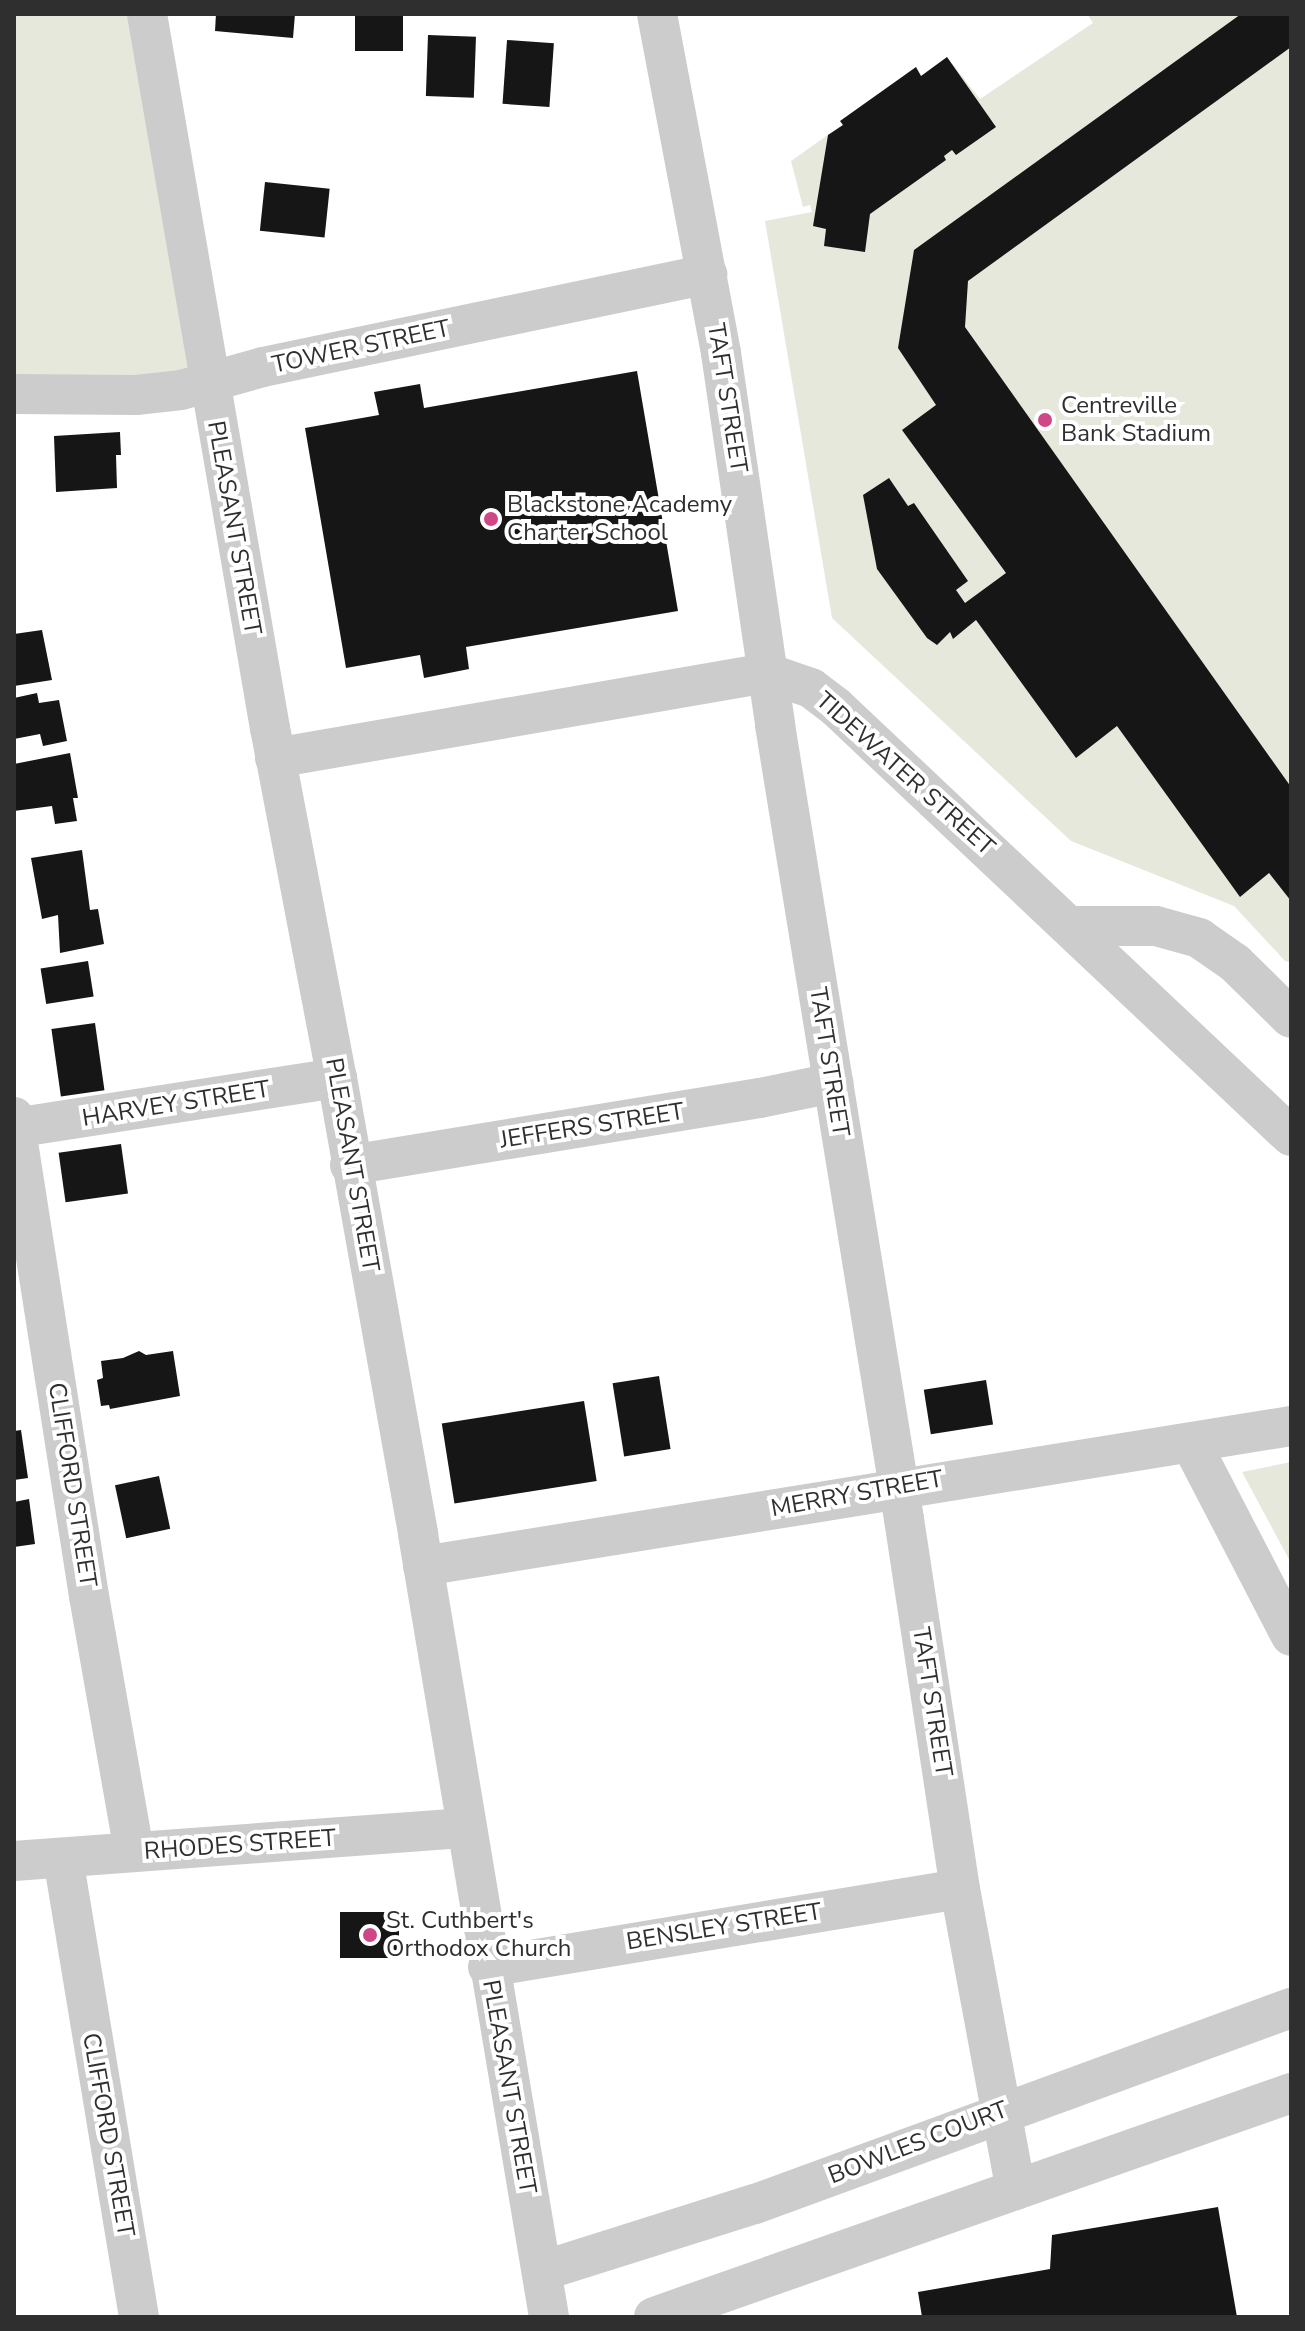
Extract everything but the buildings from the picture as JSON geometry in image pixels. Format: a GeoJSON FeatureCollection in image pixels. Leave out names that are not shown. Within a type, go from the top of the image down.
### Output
{"type":"FeatureCollection","features":[{"type":"Feature","properties":{"kind":"street","name":"PLEASANT STREET"},"geometry":{"type":"LineString","coordinates":[[147,14],[208,383],[275,758],[337,1078],[423,1566],[549,2317]]}},
{"type":"Feature","properties":{"kind":"street","name":"TAFT STREET"},"geometry":{"type":"LineString","coordinates":[[657,14],[707,274],[767,673],[899,1488],[960,1889],[1016,2190]]}},
{"type":"Feature","properties":{"kind":"street","name":"TOWER STREET"},"geometry":{"type":"LineString","coordinates":[[14,394],[159,394],[263,367],[707,274]]}},
{"type":"Feature","properties":{"kind":"street","name":"TIDEWATER STREET"},"geometry":{"type":"LineString","coordinates":[[275,758],[767,673],[811,688],[829,701],[1291,1136]]}},
{"type":"Feature","properties":{"kind":"street"},"geometry":{"type":"LineString","coordinates":[[1069,926],[1156,926],[1199,938],[1235,963],[1291,1018]]}},
{"type":"Feature","properties":{"kind":"street","name":"HARVEY STREET"},"geometry":{"type":"LineString","coordinates":[[15,1124],[337,1078]]}},
{"type":"Feature","properties":{"kind":"street","name":"JEFFERS STREET"},"geometry":{"type":"LineString","coordinates":[[350,1165],[760,1098],[833,1083]]}},
{"type":"Feature","properties":{"kind":"street","name":"CLIFFORD STREET"},"geometry":{"type":"LineString","coordinates":[[15,1124],[89,1596],[134,1852]]}},
{"type":"Feature","properties":{"kind":"street","name":"MERRY STREET"},"geometry":{"type":"LineString","coordinates":[[423,1566],[1291,1426]]}},
{"type":"Feature","properties":{"kind":"street"},"geometry":{"type":"LineString","coordinates":[[1191,1443],[1291,1636]]}},
{"type":"Feature","properties":{"kind":"street","name":"RHODES STREET"},"geometry":{"type":"LineString","coordinates":[[14,1861],[466,1828]]}},
{"type":"Feature","properties":{"kind":"street","name":"CLIFFORD STREET"},"geometry":{"type":"LineString","coordinates":[[63,1858],[139,2317]]}},
{"type":"Feature","properties":{"kind":"street","name":"BENSLEY STREET"},"geometry":{"type":"LineString","coordinates":[[488,1967],[960,1889]]}},
{"type":"Feature","properties":{"kind":"street","name":"BOWLES COURT"},"geometry":{"type":"LineString","coordinates":[[542,2271],[755,2204],[1003,2111],[1291,2009]]}},
{"type":"Feature","properties":{"kind":"street"},"geometry":{"type":"LineString","coordinates":[[654,2317],[1291,2093]]}},
{"type":"Feature","properties":{"kind":"shaded area"},"geometry":{"type":"Polygon","coordinates":[[[14,14],[158,14],[216,393],[14,397],[14,14]]]}},
{"type":"Feature","properties":{"kind":"shaded area","name":"Centreville Bank Stadium"},"geometry":{"type":"Polygon","coordinates":[[[1087,14],[1291,14],[1291,962],[1285,961],[1234,906],[1071,841],[832,618],[765,221],[812,212],[810,205],[803,207],[791,161],[918,71],[922,76],[947,57],[980,99],[1093,23],[1087,14]]]}},
{"type":"Feature","properties":{"kind":"shaded area"},"geometry":{"type":"Polygon","coordinates":[[[1291,1462],[1291,1563],[1242,1472],[1291,1462]]]}},
{"type":"Feature","properties":{"kind":"place","name":"Centreville Bank Stadium"},"geometry":{"type":"Point","coordinates":[1045,420]}},
{"type":"Feature","properties":{"kind":"place","name":"Blackstone Academy Charter School"},"geometry":{"type":"Point","coordinates":[491,519]}},
{"type":"Feature","properties":{"kind":"place","name":"St. Cuthbert's Orthodox Church"},"geometry":{"type":"Point","coordinates":[370,1935]}}]}
